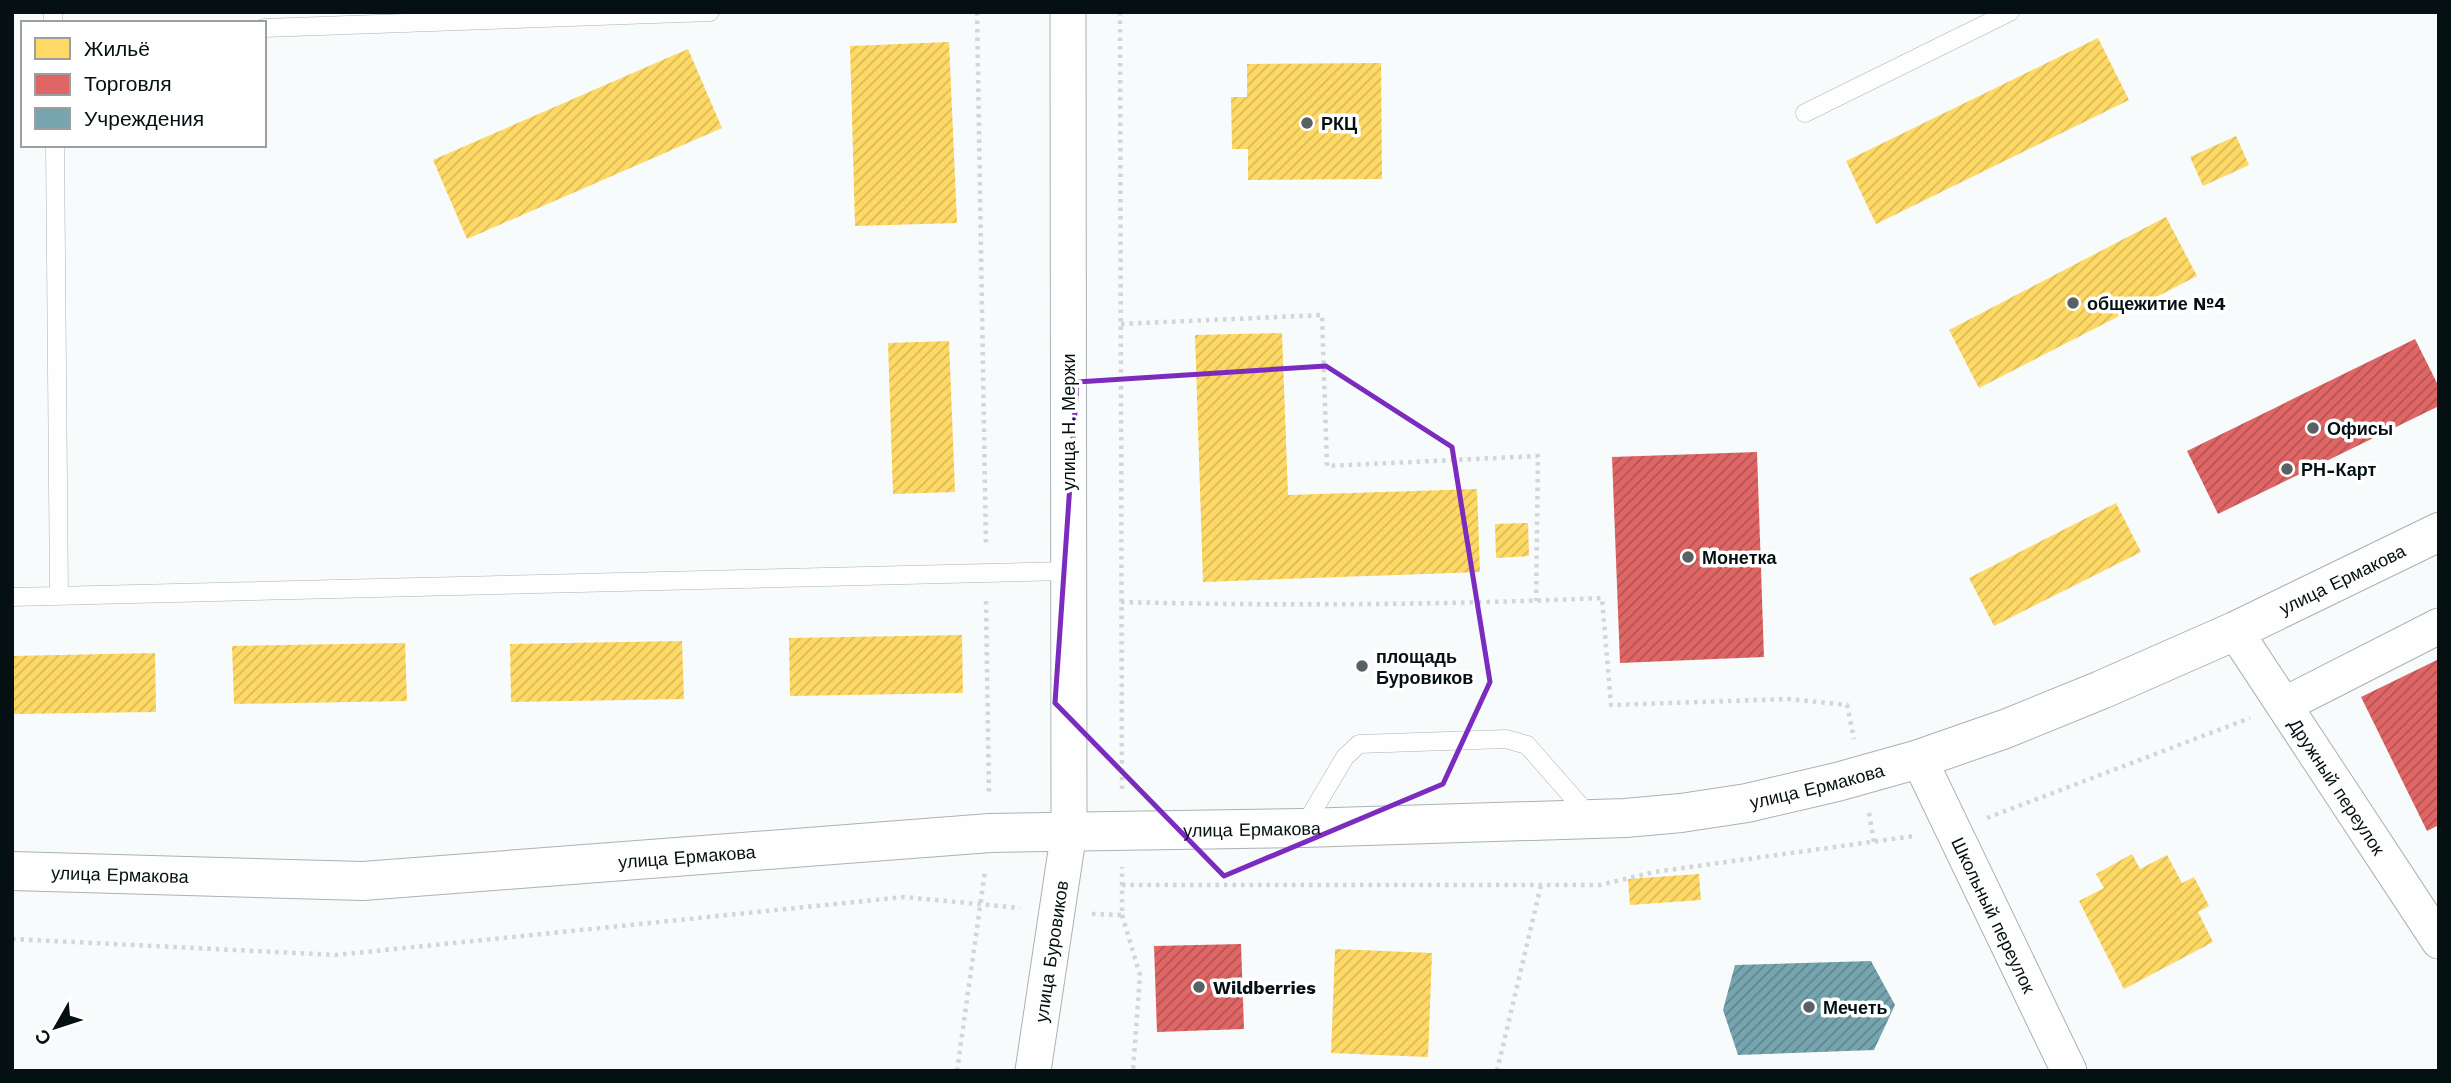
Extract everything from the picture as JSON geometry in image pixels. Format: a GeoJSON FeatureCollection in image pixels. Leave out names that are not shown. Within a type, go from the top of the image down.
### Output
{"type":"FeatureCollection","features":[{"type":"Feature","properties":{"kind":"street","name":"улица Н. Мержи"},"geometry":{"type":"LineString","coordinates":[[1068,12],[1069,831]]}},
{"type":"Feature","properties":{"kind":"street","name":"улица Ермакова"},"geometry":{"type":"LineString","coordinates":[[12,871],[363,881],[990,833],[1303,828],[1625,818],[1746,803],[1919,759],[2005,729],[2101,691],[2235,631],[2439,532]]}},
{"type":"Feature","properties":{"kind":"street"},"geometry":{"type":"LineString","coordinates":[[2284,705],[2439,626]]}},
{"type":"Feature","properties":{"kind":"street","name":"Дружный переулок"},"geometry":{"type":"LineString","coordinates":[[2235,631],[2439,941]]}},
{"type":"Feature","properties":{"kind":"street","name":"Школьный переулок"},"geometry":{"type":"LineString","coordinates":[[1919,759],[2069,1071]]}},
{"type":"Feature","properties":{"kind":"street","name":"улица Буровиков"},"geometry":{"type":"LineString","coordinates":[[1033,1071],[1069,831]]}},
{"type":"Feature","properties":{"kind":"lane"},"geometry":{"type":"LineString","coordinates":[[266,27],[710,12]]}},
{"type":"Feature","properties":{"kind":"lane"},"geometry":{"type":"LineString","coordinates":[[1805,113],[2010,12]]}},
{"type":"Feature","properties":{"kind":"lane"},"geometry":{"type":"LineString","coordinates":[[55,147],[59,596]]}},
{"type":"Feature","properties":{"kind":"lane"},"geometry":{"type":"LineString","coordinates":[[12,597],[1068,571]]}},
{"type":"Feature","properties":{"kind":"lane"},"geometry":{"type":"LineString","coordinates":[[1303,828],[1345,757],[1359,744],[1506,739],[1527,745],[1591,818]]}},
{"type":"Feature","properties":{"kind":"path"},"geometry":{"type":"LineString","coordinates":[[1120,12],[1122,915],[1140,975],[1133,1071]]}},
{"type":"Feature","properties":{"kind":"path"},"geometry":{"type":"LineString","coordinates":[[1121,324],[1322,315],[1327,466],[1538,457],[1536,601]]}},
{"type":"Feature","properties":{"kind":"path"},"geometry":{"type":"LineString","coordinates":[[1121,602],[1288,606],[1466,604],[1602,598],[1611,705],[1789,699]]}},
{"type":"Feature","properties":{"kind":"path"},"geometry":{"type":"LineString","coordinates":[[1497,1071],[1541,885]]}},
{"type":"Feature","properties":{"kind":"path"},"geometry":{"type":"LineString","coordinates":[[12,939],[336,955],[904,897],[1122,915]]}},
{"type":"Feature","properties":{"kind":"highlighted area"},"geometry":{"type":"Polygon","coordinates":[[[1326,366],[1452,447],[1490,682],[1443,784],[1224,876],[1055,703],[1077,382],[1326,366]]]}},
{"type":"Feature","properties":{"kind":"building: Жильё"},"geometry":{"type":"Polygon","coordinates":[[[2098,38],[2129,100],[1876,224],[1846,161],[2098,38]]]}},
{"type":"Feature","properties":{"kind":"building: Жильё"},"geometry":{"type":"Polygon","coordinates":[[[949,42],[957,223],[855,226],[850,46],[949,42]]]}},
{"type":"Feature","properties":{"kind":"building: Жильё"},"geometry":{"type":"Polygon","coordinates":[[[688,49],[722,128],[467,239],[433,160],[688,49]]]}},
{"type":"Feature","properties":{"kind":"building: Жильё","name":"РКЦ"},"geometry":{"type":"Polygon","coordinates":[[[1381,63],[1382,179],[1248,180],[1248,149],[1232,149],[1231,97],[1247,97],[1247,64],[1381,63]]]}},
{"type":"Feature","properties":{"kind":"building: Жильё"},"geometry":{"type":"Polygon","coordinates":[[[2236,136],[2249,165],[2203,186],[2190,157],[2236,136]]]}},
{"type":"Feature","properties":{"kind":"building: Жильё","name":"общежитие №4"},"geometry":{"type":"Polygon","coordinates":[[[2166,217],[2197,276],[1979,388],[1949,330],[2166,217]]]}},
{"type":"Feature","properties":{"kind":"building: Жильё"},"geometry":{"type":"Polygon","coordinates":[[[1282,333],[1288,495],[1477,489],[1480,572],[1203,582],[1195,335],[1282,333]]]}},
{"type":"Feature","properties":{"kind":"building: Жильё"},"geometry":{"type":"Polygon","coordinates":[[[949,341],[955,492],[893,494],[888,343],[949,341]]]}},
{"type":"Feature","properties":{"kind":"building: Жильё"},"geometry":{"type":"Polygon","coordinates":[[[2116,503],[2141,552],[1994,626],[1969,578],[2116,503]]]}},
{"type":"Feature","properties":{"kind":"building: Жильё"},"geometry":{"type":"Polygon","coordinates":[[[1528,523],[1529,556],[1496,558],[1495,524],[1528,523]]]}},
{"type":"Feature","properties":{"kind":"building: Жильё"},"geometry":{"type":"Polygon","coordinates":[[[962,635],[963,693],[790,696],[789,638],[962,635]]]}},
{"type":"Feature","properties":{"kind":"building: Жильё"},"geometry":{"type":"Polygon","coordinates":[[[682,641],[684,699],[511,702],[510,644],[682,641]]]}},
{"type":"Feature","properties":{"kind":"building: Жильё"},"geometry":{"type":"Polygon","coordinates":[[[405,643],[407,701],[234,704],[232,646],[405,643]]]}},
{"type":"Feature","properties":{"kind":"building: Жильё"},"geometry":{"type":"Polygon","coordinates":[[[155,653],[156,712],[12,714],[12,656],[155,653]]]}},
{"type":"Feature","properties":{"kind":"building: Жильё"},"geometry":{"type":"Polygon","coordinates":[[[2132,854],[2140,869],[2167,855],[2182,883],[2194,877],[2209,906],[2198,912],[2213,942],[2124,989],[2079,901],[2104,888],[2096,874],[2132,854]]]}},
{"type":"Feature","properties":{"kind":"building: Жильё"},"geometry":{"type":"Polygon","coordinates":[[[1699,874],[1701,900],[1630,905],[1628,879],[1699,874]]]}},
{"type":"Feature","properties":{"kind":"building: Жильё"},"geometry":{"type":"Polygon","coordinates":[[[1335,949],[1432,953],[1428,1057],[1331,1053],[1335,949]]]}},
{"type":"Feature","properties":{"kind":"building: Торговля","name":"Офисы"},"geometry":{"type":"Polygon","coordinates":[[[2415,339],[2439,387],[2439,406],[2218,514],[2187,451],[2415,339]]]}},
{"type":"Feature","properties":{"kind":"building: Торговля","name":"Монетка"},"geometry":{"type":"Polygon","coordinates":[[[1757,452],[1764,657],[1620,663],[1612,457],[1757,452]]]}},
{"type":"Feature","properties":{"kind":"building: Торговля"},"geometry":{"type":"Polygon","coordinates":[[[2439,659],[2439,825],[2427,831],[2361,697],[2439,659]]]}},
{"type":"Feature","properties":{"kind":"building: Торговля","name":"Wildberries"},"geometry":{"type":"Polygon","coordinates":[[[1241,944],[1244,1029],[1157,1032],[1154,946],[1241,944]]]}},
{"type":"Feature","properties":{"kind":"building: Учреждения","name":"Мечеть"},"geometry":{"type":"Polygon","coordinates":[[[1871,961],[1895,1005],[1874,1050],[1738,1055],[1723,1010],[1735,965],[1871,961]]]}},
{"type":"Feature","properties":{"kind":"place","name":"РКЦ"},"geometry":{"type":"Point","coordinates":[1307,123]}},
{"type":"Feature","properties":{"kind":"place","name":"общежитие №4"},"geometry":{"type":"Point","coordinates":[2073,303]}},
{"type":"Feature","properties":{"kind":"place","name":"Офисы"},"geometry":{"type":"Point","coordinates":[2313,428]}},
{"type":"Feature","properties":{"kind":"place","name":"РН-Карт"},"geometry":{"type":"Point","coordinates":[2287,469]}},
{"type":"Feature","properties":{"kind":"place","name":"Монетка"},"geometry":{"type":"Point","coordinates":[1688,557]}},
{"type":"Feature","properties":{"kind":"place","name":"площадь Буровиков"},"geometry":{"type":"Point","coordinates":[1362,666]}},
{"type":"Feature","properties":{"kind":"place","name":"Wildberries"},"geometry":{"type":"Point","coordinates":[1199,987]}},
{"type":"Feature","properties":{"kind":"place","name":"Мечеть"},"geometry":{"type":"Point","coordinates":[1809,1007]}}]}
